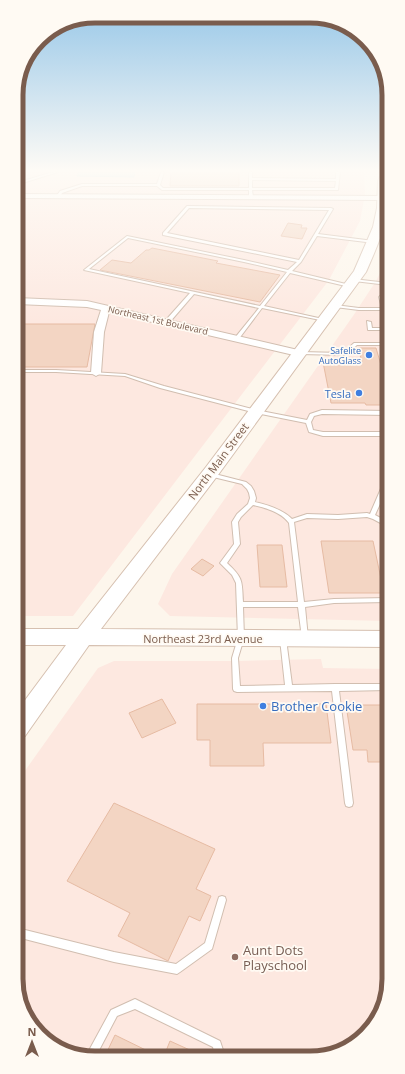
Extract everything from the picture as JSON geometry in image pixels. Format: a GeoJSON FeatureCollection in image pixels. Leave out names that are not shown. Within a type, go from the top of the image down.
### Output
{"type":"FeatureCollection","features":[{"type":"Feature","properties":{"kind":"main road","name":"North Main Street"},"geometry":{"type":"LineString","coordinates":[[23,721],[84,637],[209,474],[360,272],[382,228]]}},
{"type":"Feature","properties":{"kind":"main road","name":"Northeast 23rd Avenue"},"geometry":{"type":"LineString","coordinates":[[23,637],[382,639]]}},
{"type":"Feature","properties":{"kind":"street","name":"Northeast 1st Boulevard"},"geometry":{"type":"LineString","coordinates":[[23,301],[86,304],[298,353]]}},
{"type":"Feature","properties":{"kind":"street"},"geometry":{"type":"LineString","coordinates":[[96,373],[99,332],[106,308]]}},
{"type":"Feature","properties":{"kind":"lane"},"geometry":{"type":"LineString","coordinates":[[175,222],[164,234],[300,261]]}},
{"type":"Feature","properties":{"kind":"lane"},"geometry":{"type":"LineString","coordinates":[[236,338],[289,272],[300,261],[323,222]]}},
{"type":"Feature","properties":{"kind":"lane"},"geometry":{"type":"LineString","coordinates":[[316,235],[374,242]]}},
{"type":"Feature","properties":{"kind":"lane"},"geometry":{"type":"LineString","coordinates":[[323,320],[86,270],[127,237],[289,272],[351,283],[382,284]]}},
{"type":"Feature","properties":{"kind":"lane"},"geometry":{"type":"LineString","coordinates":[[167,322],[192,293]]}},
{"type":"Feature","properties":{"kind":"lane"},"geometry":{"type":"LineString","coordinates":[[335,306],[359,309],[382,309]]}},
{"type":"Feature","properties":{"kind":"lane"},"geometry":{"type":"LineString","coordinates":[[369,322],[370,329],[382,329]]}},
{"type":"Feature","properties":{"kind":"lane"},"geometry":{"type":"LineString","coordinates":[[298,353],[344,354],[356,344],[382,344]]}},
{"type":"Feature","properties":{"kind":"lane"},"geometry":{"type":"LineString","coordinates":[[23,371],[56,370],[125,375],[162,387],[256,411],[308,422]]}},
{"type":"Feature","properties":{"kind":"lane"},"geometry":{"type":"LineString","coordinates":[[382,413],[322,412],[312,415],[308,422],[311,431],[323,434],[382,434]]}},
{"type":"Feature","properties":{"kind":"lane"},"geometry":{"type":"LineString","coordinates":[[209,474],[246,484],[251,491],[252,503],[235,522],[237,544],[223,563],[239,581],[241,638],[236,658],[237,689],[289,687],[382,687]]}},
{"type":"Feature","properties":{"kind":"lane"},"geometry":{"type":"LineString","coordinates":[[372,516],[382,495]]}},
{"type":"Feature","properties":{"kind":"lane"},"geometry":{"type":"LineString","coordinates":[[252,503],[276,511],[291,521],[293,527],[305,638]]}},
{"type":"Feature","properties":{"kind":"lane"},"geometry":{"type":"LineString","coordinates":[[291,521],[307,516],[372,516],[382,522]]}},
{"type":"Feature","properties":{"kind":"lane"},"geometry":{"type":"LineString","coordinates":[[240,604],[302,604],[334,600],[382,600]]}},
{"type":"Feature","properties":{"kind":"lane"},"geometry":{"type":"LineString","coordinates":[[283,638],[289,687]]}},
{"type":"Feature","properties":{"kind":"lane"},"geometry":{"type":"LineString","coordinates":[[335,687],[349,803]]}},
{"type":"Feature","properties":{"kind":"lane"},"geometry":{"type":"LineString","coordinates":[[23,933],[114,957],[177,969],[209,946],[222,900]]}},
{"type":"Feature","properties":{"kind":"lane"},"geometry":{"type":"LineString","coordinates":[[93,1051],[114,1013],[135,1004],[217,1044],[219,1051]]}},
{"type":"Feature","properties":{"kind":"shaded area"},"geometry":{"type":"Polygon","coordinates":[[[23,222],[359,222],[329,280],[73,616],[23,616],[23,222]]]}},
{"type":"Feature","properties":{"kind":"shaded area"},"geometry":{"type":"Polygon","coordinates":[[[382,269],[382,621],[170,616],[158,604],[172,574],[376,281],[382,269]]]}},
{"type":"Feature","properties":{"kind":"shaded area"},"geometry":{"type":"Polygon","coordinates":[[[321,659],[323,668],[382,669],[381,993],[377,1007],[364,1027],[354,1036],[338,1046],[315,1051],[81,1050],[67,1046],[52,1037],[52,1022],[37,1022],[28,1007],[23,984],[23,774],[98,668],[114,661],[321,659]]]}},
{"type":"Feature","properties":{"kind":"building"},"geometry":{"type":"Polygon","coordinates":[[[288,223],[302,225],[301,228],[307,228],[302,239],[281,236],[288,223]]]}},
{"type":"Feature","properties":{"kind":"building"},"geometry":{"type":"Polygon","coordinates":[[[152,248],[218,261],[216,263],[280,275],[260,302],[100,270],[112,260],[131,263],[146,250],[152,248]]]}},
{"type":"Feature","properties":{"kind":"building"},"geometry":{"type":"Polygon","coordinates":[[[23,324],[95,324],[87,367],[23,367],[23,324]]]}},
{"type":"Feature","properties":{"kind":"building"},"geometry":{"type":"Polygon","coordinates":[[[358,348],[376,348],[382,365],[382,405],[366,405],[365,403],[331,403],[323,362],[362,362],[358,348]]]}},
{"type":"Feature","properties":{"kind":"building"},"geometry":{"type":"Polygon","coordinates":[[[321,541],[373,541],[382,584],[382,593],[329,593],[321,541]]]}},
{"type":"Feature","properties":{"kind":"building"},"geometry":{"type":"Polygon","coordinates":[[[257,545],[282,545],[287,587],[260,587],[257,545]]]}},
{"type":"Feature","properties":{"kind":"building"},"geometry":{"type":"Polygon","coordinates":[[[202,559],[214,566],[203,576],[191,569],[202,559]]]}},
{"type":"Feature","properties":{"kind":"building"},"geometry":{"type":"Polygon","coordinates":[[[162,699],[176,723],[142,738],[129,713],[162,699]]]}},
{"type":"Feature","properties":{"kind":"building"},"geometry":{"type":"Polygon","coordinates":[[[197,704],[326,704],[331,743],[263,743],[264,766],[210,766],[210,740],[197,740],[197,704]]]}},
{"type":"Feature","properties":{"kind":"building"},"geometry":{"type":"Polygon","coordinates":[[[346,705],[382,705],[382,762],[368,762],[367,750],[353,750],[346,705]]]}},
{"type":"Feature","properties":{"kind":"building"},"geometry":{"type":"Polygon","coordinates":[[[114,803],[215,849],[196,889],[211,896],[200,921],[189,916],[168,961],[118,936],[130,913],[67,881],[114,803]]]}},
{"type":"Feature","properties":{"kind":"building"},"geometry":{"type":"Polygon","coordinates":[[[115,1035],[148,1051],[107,1051],[115,1035]]]}},
{"type":"Feature","properties":{"kind":"building"},"geometry":{"type":"Polygon","coordinates":[[[170,1041],[192,1051],[166,1051],[170,1041]]]}},
{"type":"Feature","properties":{"kind":"place","name":"Safelite AutoGlass"},"geometry":{"type":"Point","coordinates":[369,355]}},
{"type":"Feature","properties":{"kind":"place","name":"Tesla"},"geometry":{"type":"Point","coordinates":[359,393]}},
{"type":"Feature","properties":{"kind":"place","name":"Brother Cookie"},"geometry":{"type":"Point","coordinates":[263,706]}},
{"type":"Feature","properties":{"kind":"place","name":"Aunt Dots Playschool"},"geometry":{"type":"Point","coordinates":[235,957]}}]}
